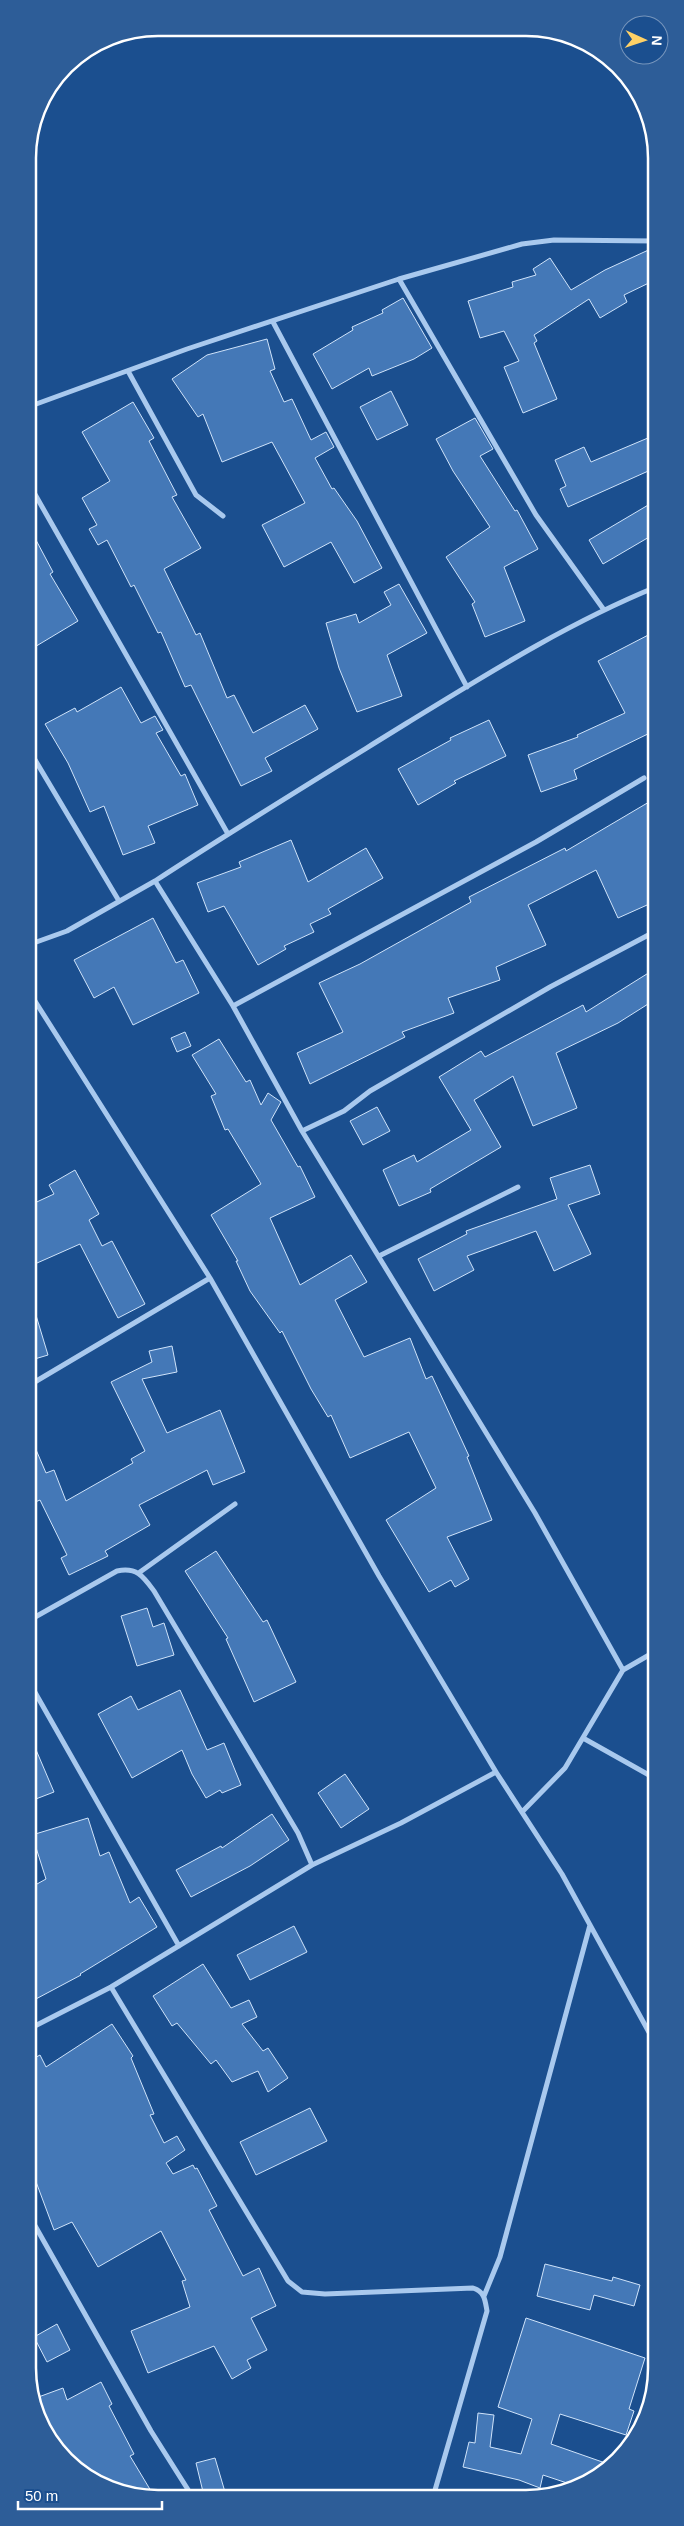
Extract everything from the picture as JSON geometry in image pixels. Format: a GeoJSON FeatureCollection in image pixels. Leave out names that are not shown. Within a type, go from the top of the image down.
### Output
{"type":"FeatureCollection","features":[{"type":"Feature","properties":{"kind":"street"},"geometry":{"type":"LineString","coordinates":[[37,404],[399,279],[522,244],[554,240],[648,241]]}},
{"type":"Feature","properties":{"kind":"street"},"geometry":{"type":"LineString","coordinates":[[399,279],[536,515],[604,610]]}},
{"type":"Feature","properties":{"kind":"street"},"geometry":{"type":"LineString","coordinates":[[273,322],[467,687]]}},
{"type":"Feature","properties":{"kind":"street"},"geometry":{"type":"LineString","coordinates":[[128,371],[196,495],[223,516]]}},
{"type":"Feature","properties":{"kind":"street"},"geometry":{"type":"LineString","coordinates":[[37,498],[228,834]]}},
{"type":"Feature","properties":{"kind":"street"},"geometry":{"type":"LineString","coordinates":[[37,942],[67,931],[155,881],[467,687],[604,610],[648,591]]}},
{"type":"Feature","properties":{"kind":"street"},"geometry":{"type":"LineString","coordinates":[[37,763],[119,901]]}},
{"type":"Feature","properties":{"kind":"street"},"geometry":{"type":"LineString","coordinates":[[233,1006],[536,842],[644,778]]}},
{"type":"Feature","properties":{"kind":"street"},"geometry":{"type":"LineString","coordinates":[[155,881],[233,1006],[302,1131],[535,1513],[623,1670]]}},
{"type":"Feature","properties":{"kind":"street"},"geometry":{"type":"LineString","coordinates":[[302,1131],[344,1111],[370,1091],[550,987],[648,934]]}},
{"type":"Feature","properties":{"kind":"street"},"geometry":{"type":"LineString","coordinates":[[37,1004],[210,1278],[379,1576],[496,1772],[523,1811],[590,1925],[647,2029]]}},
{"type":"Feature","properties":{"kind":"street"},"geometry":{"type":"LineString","coordinates":[[379,1256],[518,1187]]}},
{"type":"Feature","properties":{"kind":"street"},"geometry":{"type":"LineString","coordinates":[[36,1381],[210,1278]]}},
{"type":"Feature","properties":{"kind":"street"},"geometry":{"type":"LineString","coordinates":[[140,1572],[236,1504]]}},
{"type":"Feature","properties":{"kind":"street"},"geometry":{"type":"LineString","coordinates":[[36,1616],[117,1571],[128,1569],[140,1572],[154,1591],[298,1833],[312,1865]]}},
{"type":"Feature","properties":{"kind":"street"},"geometry":{"type":"LineString","coordinates":[[523,1811],[565,1768],[623,1670],[647,1656]]}},
{"type":"Feature","properties":{"kind":"street"},"geometry":{"type":"LineString","coordinates":[[36,1695],[179,1946]]}},
{"type":"Feature","properties":{"kind":"street"},"geometry":{"type":"LineString","coordinates":[[583,1738],[647,1774]]}},
{"type":"Feature","properties":{"kind":"street"},"geometry":{"type":"LineString","coordinates":[[36,2026],[111,1987],[312,1865],[401,1822],[496,1772]]}},
{"type":"Feature","properties":{"kind":"street"},"geometry":{"type":"LineString","coordinates":[[484,2296],[500,2257],[590,1925]]}},
{"type":"Feature","properties":{"kind":"street"},"geometry":{"type":"LineString","coordinates":[[111,1987],[288,2281],[302,2292],[325,2294],[473,2288],[481,2291],[487,2311],[435,2490]]}},
{"type":"Feature","properties":{"kind":"street"},"geometry":{"type":"LineString","coordinates":[[36,2228],[151,2432],[188,2490]]}},
{"type":"Feature","properties":{"kind":"building"},"geometry":{"type":"Polygon","coordinates":[[[648,250],[648,283],[624,295],[627,302],[600,318],[589,299],[534,335],[537,341],[534,343],[557,399],[523,413],[504,367],[519,361],[504,331],[480,338],[468,301],[513,287],[512,282],[536,275],[533,269],[550,258],[571,290],[605,270],[648,250]]]}},
{"type":"Feature","properties":{"kind":"building"},"geometry":{"type":"Polygon","coordinates":[[[403,298],[432,348],[414,359],[372,376],[369,368],[332,389],[313,354],[353,330],[352,327],[383,313],[382,310],[403,298]]]}},
{"type":"Feature","properties":{"kind":"building"},"geometry":{"type":"Polygon","coordinates":[[[267,339],[275,369],[270,371],[284,402],[292,399],[311,440],[326,432],[334,447],[315,458],[332,489],[334,488],[357,521],[382,568],[354,583],[331,542],[284,567],[262,525],[305,503],[272,442],[222,462],[203,414],[198,417],[172,379],[207,355],[267,339]]]}},
{"type":"Feature","properties":{"kind":"building"},"geometry":{"type":"Polygon","coordinates":[[[391,391],[408,425],[377,440],[360,407],[391,391]]]}},
{"type":"Feature","properties":{"kind":"building"},"geometry":{"type":"Polygon","coordinates":[[[133,402],[154,438],[149,441],[177,495],[172,497],[201,548],[164,569],[196,635],[200,633],[227,698],[234,695],[253,733],[305,705],[318,729],[265,758],[272,771],[241,786],[191,685],[185,687],[161,632],[158,633],[134,585],[131,587],[107,540],[98,545],[89,529],[97,525],[82,498],[110,481],[82,432],[133,402]]]}},
{"type":"Feature","properties":{"kind":"building"},"geometry":{"type":"Polygon","coordinates":[[[475,418],[493,449],[480,456],[515,511],[517,510],[538,549],[504,567],[525,621],[485,637],[472,604],[475,602],[446,557],[490,527],[453,471],[436,439],[475,418]]]}},
{"type":"Feature","properties":{"kind":"building"},"geometry":{"type":"Polygon","coordinates":[[[648,438],[648,471],[568,507],[560,489],[566,486],[555,460],[584,447],[591,462],[648,438]]]}},
{"type":"Feature","properties":{"kind":"building"},"geometry":{"type":"Polygon","coordinates":[[[648,505],[648,538],[603,564],[589,540],[648,505]]]}},
{"type":"Feature","properties":{"kind":"building"},"geometry":{"type":"Polygon","coordinates":[[[37,542],[53,572],[50,574],[78,621],[37,646],[37,542]]]}},
{"type":"Feature","properties":{"kind":"building"},"geometry":{"type":"Polygon","coordinates":[[[399,584],[427,633],[387,655],[402,696],[357,712],[339,668],[326,623],[356,614],[359,623],[391,605],[384,592],[399,584]]]}},
{"type":"Feature","properties":{"kind":"building"},"geometry":{"type":"Polygon","coordinates":[[[648,635],[648,734],[574,770],[577,779],[541,792],[528,755],[578,737],[577,735],[625,713],[598,661],[648,635]]]}},
{"type":"Feature","properties":{"kind":"building"},"geometry":{"type":"Polygon","coordinates":[[[121,687],[141,723],[155,716],[163,730],[156,733],[181,776],[185,774],[198,805],[148,826],[155,843],[123,855],[104,806],[90,812],[68,763],[45,724],[75,708],[77,712],[121,687]]]}},
{"type":"Feature","properties":{"kind":"building"},"geometry":{"type":"Polygon","coordinates":[[[489,720],[506,756],[454,781],[456,783],[418,805],[398,769],[451,740],[450,738],[489,720]]]}},
{"type":"Feature","properties":{"kind":"building"},"geometry":{"type":"Polygon","coordinates":[[[648,803],[648,905],[618,918],[596,870],[528,905],[546,945],[496,967],[500,980],[448,998],[454,1013],[402,1032],[405,1037],[310,1084],[297,1053],[343,1032],[319,983],[360,964],[471,902],[469,897],[565,848],[566,851],[648,803]]]}},
{"type":"Feature","properties":{"kind":"building"},"geometry":{"type":"Polygon","coordinates":[[[291,840],[308,882],[366,848],[383,878],[328,909],[331,914],[310,924],[314,932],[284,946],[286,949],[258,965],[224,906],[208,912],[197,883],[241,867],[239,862],[291,840]]]}},
{"type":"Feature","properties":{"kind":"building"},"geometry":{"type":"Polygon","coordinates":[[[153,918],[176,963],[183,960],[199,993],[133,1025],[114,987],[94,998],[74,960],[153,918]]]}},
{"type":"Feature","properties":{"kind":"building"},"geometry":{"type":"Polygon","coordinates":[[[648,973],[648,1004],[618,1023],[556,1053],[577,1108],[533,1126],[513,1076],[474,1100],[501,1147],[430,1189],[431,1192],[399,1206],[383,1170],[414,1155],[417,1162],[471,1130],[439,1077],[481,1051],[485,1057],[583,1005],[586,1012],[648,973]]]}},
{"type":"Feature","properties":{"kind":"building"},"geometry":{"type":"Polygon","coordinates":[[[185,1032],[191,1046],[177,1052],[171,1038],[185,1032]]]}},
{"type":"Feature","properties":{"kind":"building"},"geometry":{"type":"Polygon","coordinates":[[[219,1039],[246,1082],[250,1080],[261,1105],[268,1093],[281,1102],[271,1120],[298,1167],[300,1166],[315,1197],[270,1218],[300,1285],[351,1255],[367,1282],[335,1300],[364,1357],[410,1338],[426,1379],[432,1376],[469,1456],[467,1457],[492,1520],[447,1537],[469,1579],[455,1587],[451,1580],[429,1592],[386,1520],[436,1488],[409,1432],[350,1458],[331,1415],[328,1417],[311,1389],[282,1331],[280,1333],[250,1291],[236,1261],[238,1261],[211,1215],[261,1184],[228,1129],[225,1130],[211,1096],[216,1094],[192,1055],[219,1039]]]}},
{"type":"Feature","properties":{"kind":"building"},"geometry":{"type":"Polygon","coordinates":[[[377,1107],[390,1131],[363,1145],[350,1121],[377,1107]]]}},
{"type":"Feature","properties":{"kind":"building"},"geometry":{"type":"Polygon","coordinates":[[[590,1165],[600,1194],[568,1205],[591,1254],[554,1271],[536,1231],[467,1256],[474,1270],[434,1291],[418,1259],[467,1234],[466,1231],[557,1199],[550,1178],[590,1165]]]}},
{"type":"Feature","properties":{"kind":"building"},"geometry":{"type":"Polygon","coordinates":[[[75,1170],[99,1214],[89,1220],[102,1246],[112,1241],[145,1304],[118,1318],[80,1244],[36,1263],[37,1202],[54,1194],[49,1185],[75,1170]]]}},
{"type":"Feature","properties":{"kind":"building"},"geometry":{"type":"Polygon","coordinates":[[[36,1317],[48,1355],[36,1358],[36,1317]]]}},
{"type":"Feature","properties":{"kind":"building"},"geometry":{"type":"Polygon","coordinates":[[[172,1346],[177,1372],[142,1379],[167,1433],[220,1410],[245,1472],[213,1485],[207,1470],[139,1505],[150,1525],[105,1551],[108,1556],[69,1575],[61,1558],[67,1555],[40,1500],[36,1502],[36,1451],[46,1473],[54,1470],[66,1501],[133,1463],[131,1459],[145,1451],[111,1382],[152,1362],[149,1351],[172,1346]]]}},
{"type":"Feature","properties":{"kind":"building"},"geometry":{"type":"Polygon","coordinates":[[[216,1551],[263,1622],[267,1620],[296,1682],[254,1702],[226,1639],[228,1638],[185,1571],[216,1551]]]}},
{"type":"Feature","properties":{"kind":"building"},"geometry":{"type":"Polygon","coordinates":[[[147,1608],[153,1627],[164,1623],[174,1655],[137,1666],[121,1616],[147,1608]]]}},
{"type":"Feature","properties":{"kind":"building"},"geometry":{"type":"Polygon","coordinates":[[[180,1690],[207,1750],[224,1743],[241,1785],[222,1793],[220,1790],[206,1798],[192,1774],[182,1750],[132,1778],[98,1714],[131,1696],[138,1710],[180,1690]]]}},
{"type":"Feature","properties":{"kind":"building"},"geometry":{"type":"Polygon","coordinates":[[[36,1750],[54,1792],[36,1799],[36,1750]]]}},
{"type":"Feature","properties":{"kind":"building"},"geometry":{"type":"Polygon","coordinates":[[[345,1774],[369,1809],[341,1828],[318,1793],[345,1774]]]}},
{"type":"Feature","properties":{"kind":"building"},"geometry":{"type":"Polygon","coordinates":[[[272,1814],[289,1840],[250,1866],[191,1897],[176,1870],[221,1846],[222,1848],[272,1814]]]}},
{"type":"Feature","properties":{"kind":"building"},"geometry":{"type":"Polygon","coordinates":[[[88,1818],[100,1856],[109,1852],[130,1903],[139,1897],[157,1927],[81,1975],[36,1999],[36,1884],[46,1879],[36,1848],[36,1834],[88,1818]]]}},
{"type":"Feature","properties":{"kind":"building"},"geometry":{"type":"Polygon","coordinates":[[[294,1926],[307,1952],[250,1980],[237,1955],[294,1926]]]}},
{"type":"Feature","properties":{"kind":"building"},"geometry":{"type":"Polygon","coordinates":[[[203,1964],[231,2008],[249,2000],[257,2017],[242,2024],[263,2051],[268,2048],[288,2078],[268,2092],[258,2071],[232,2082],[216,2060],[211,2064],[177,2023],[172,2026],[153,1996],[203,1964]]]}},
{"type":"Feature","properties":{"kind":"building"},"geometry":{"type":"Polygon","coordinates":[[[112,2024],[133,2056],[131,2058],[154,2114],[150,2115],[164,2143],[177,2136],[185,2150],[166,2163],[173,2174],[193,2165],[195,2169],[197,2168],[217,2206],[209,2210],[243,2276],[259,2268],[276,2306],[251,2318],[267,2350],[247,2360],[251,2368],[232,2379],[214,2346],[148,2373],[131,2331],[190,2307],[182,2281],[186,2280],[161,2231],[98,2267],[72,2222],[54,2230],[36,2182],[36,2057],[40,2055],[46,2067],[112,2024]]]}},
{"type":"Feature","properties":{"kind":"building"},"geometry":{"type":"Polygon","coordinates":[[[310,2108],[327,2141],[256,2175],[240,2142],[310,2108]]]}},
{"type":"Feature","properties":{"kind":"building"},"geometry":{"type":"Polygon","coordinates":[[[545,2264],[612,2281],[613,2277],[640,2285],[634,2306],[594,2295],[590,2310],[537,2296],[545,2264]]]}},
{"type":"Feature","properties":{"kind":"building"},"geometry":{"type":"Polygon","coordinates":[[[526,2318],[645,2358],[629,2409],[634,2411],[626,2435],[560,2414],[551,2444],[602,2462],[587,2473],[566,2483],[543,2475],[540,2488],[519,2480],[463,2467],[469,2442],[475,2443],[478,2413],[494,2415],[490,2447],[521,2454],[532,2419],[498,2407],[526,2318]]]}},
{"type":"Feature","properties":{"kind":"building"},"geometry":{"type":"Polygon","coordinates":[[[57,2324],[70,2350],[47,2362],[36,2341],[36,2336],[57,2324]]]}},
{"type":"Feature","properties":{"kind":"building"},"geometry":{"type":"Polygon","coordinates":[[[101,2382],[112,2404],[109,2406],[134,2454],[130,2456],[150,2489],[119,2483],[104,2477],[72,2454],[49,2422],[40,2397],[63,2388],[67,2400],[101,2382]]]}},
{"type":"Feature","properties":{"kind":"building"},"geometry":{"type":"Polygon","coordinates":[[[215,2458],[224,2490],[203,2490],[196,2463],[215,2458]]]}}]}
